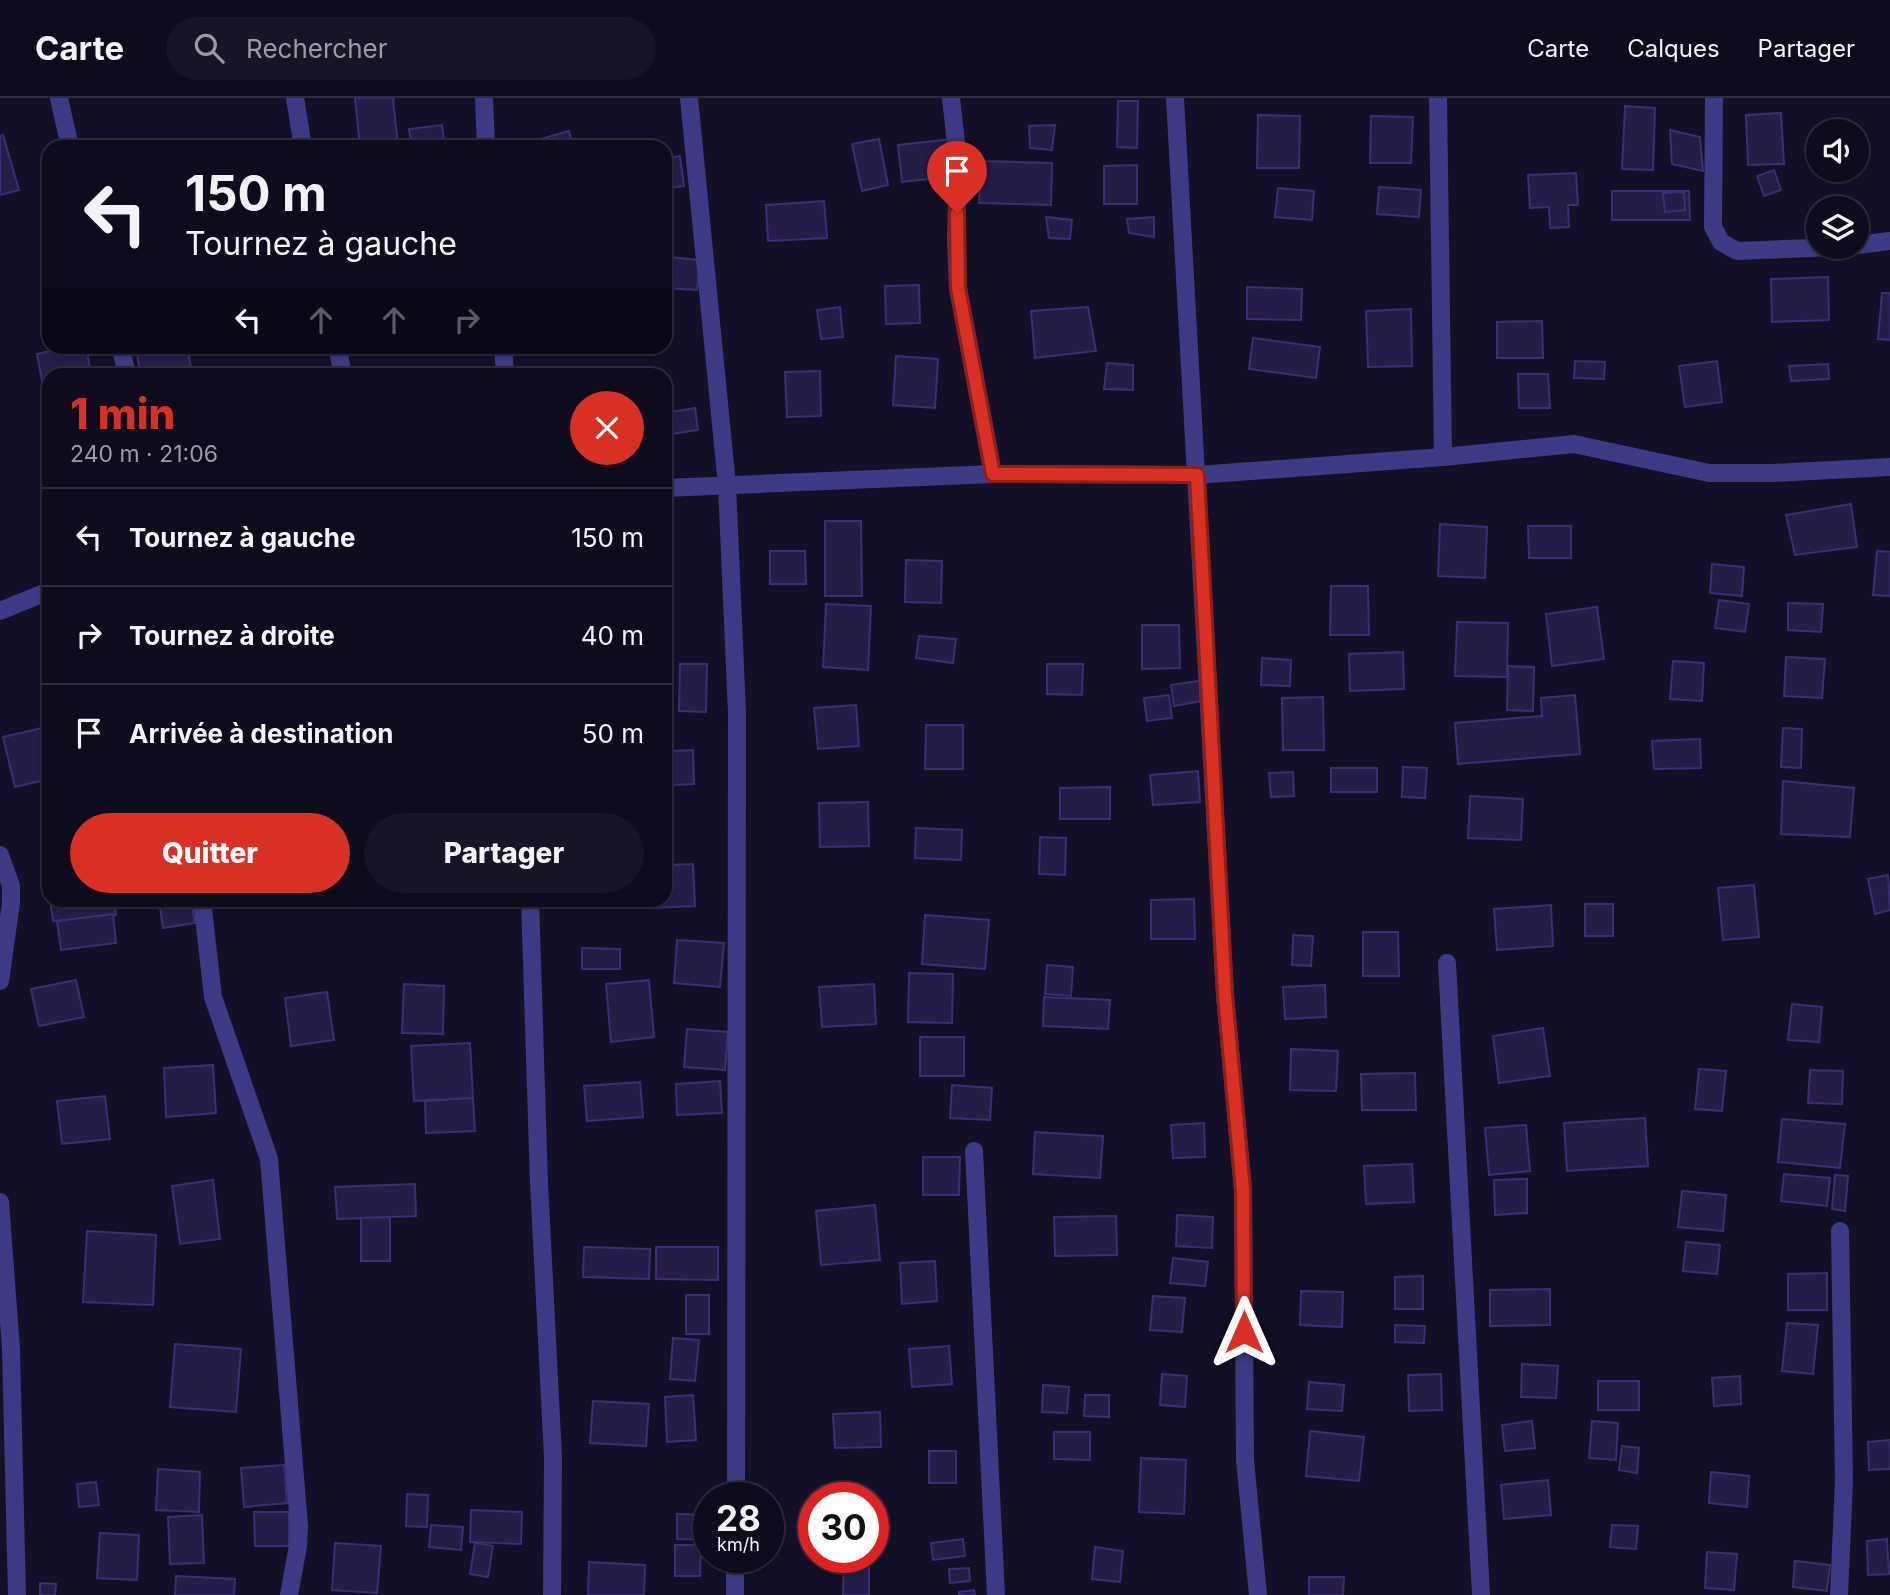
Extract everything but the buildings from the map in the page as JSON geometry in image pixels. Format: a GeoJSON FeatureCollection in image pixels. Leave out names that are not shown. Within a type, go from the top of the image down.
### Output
{"type":"FeatureCollection","features":[{"type":"Feature","properties":{"kind":"street"},"geometry":{"type":"LineString","coordinates":[[60,98],[69,140]]}},
{"type":"Feature","properties":{"kind":"street"},"geometry":{"type":"LineString","coordinates":[[295,98],[302,140]]}},
{"type":"Feature","properties":{"kind":"street"},"geometry":{"type":"LineString","coordinates":[[484,98],[486,140]]}},
{"type":"Feature","properties":{"kind":"street"},"geometry":{"type":"LineString","coordinates":[[689,98],[727,485],[737,713],[736,1482]]}},
{"type":"Feature","properties":{"kind":"street"},"geometry":{"type":"LineString","coordinates":[[951,98],[958,162],[958,288],[993,474]]}},
{"type":"Feature","properties":{"kind":"street"},"geometry":{"type":"LineString","coordinates":[[1175,98],[1225,995],[1243,1190],[1245,1460],[1258,1595]]}},
{"type":"Feature","properties":{"kind":"street"},"geometry":{"type":"LineString","coordinates":[[1438,98],[1443,457]]}},
{"type":"Feature","properties":{"kind":"street"},"geometry":{"type":"LineString","coordinates":[[1714,98],[1713,227],[1721,242],[1737,251],[1806,248]]}},
{"type":"Feature","properties":{"kind":"street"},"geometry":{"type":"LineString","coordinates":[[1869,244],[1890,241]]}},
{"type":"Feature","properties":{"kind":"street"},"geometry":{"type":"LineString","coordinates":[[672,488],[993,474],[1197,475],[1443,457],[1574,444],[1709,473],[1890,467]]}},
{"type":"Feature","properties":{"kind":"street"},"geometry":{"type":"LineString","coordinates":[[0,611],[42,594]]}},
{"type":"Feature","properties":{"kind":"street"},"geometry":{"type":"LineString","coordinates":[[0,855],[11,886],[0,981]]}},
{"type":"Feature","properties":{"kind":"street"},"geometry":{"type":"LineString","coordinates":[[203,907],[213,997],[269,1159],[299,1526],[289,1595]]}},
{"type":"Feature","properties":{"kind":"street"},"geometry":{"type":"LineString","coordinates":[[530,907],[538,1182],[553,1457],[552,1595]]}},
{"type":"Feature","properties":{"kind":"street"},"geometry":{"type":"LineString","coordinates":[[1447,963],[1481,1595]]}},
{"type":"Feature","properties":{"kind":"street"},"geometry":{"type":"LineString","coordinates":[[974,1151],[996,1595]]}},
{"type":"Feature","properties":{"kind":"street"},"geometry":{"type":"LineString","coordinates":[[0,1202],[11,1349],[17,1595]]}},
{"type":"Feature","properties":{"kind":"street"},"geometry":{"type":"LineString","coordinates":[[1839,1595],[1844,1481],[1840,1231]]}},
{"type":"Feature","properties":{"kind":"street"},"geometry":{"type":"LineString","coordinates":[[735,1595],[736,1573]]}},
{"type":"Feature","properties":{"kind":"route"},"geometry":{"type":"LineString","coordinates":[[957,213],[958,288],[993,474],[1197,475],[1225,995],[1243,1190],[1244,1332]]}}]}
